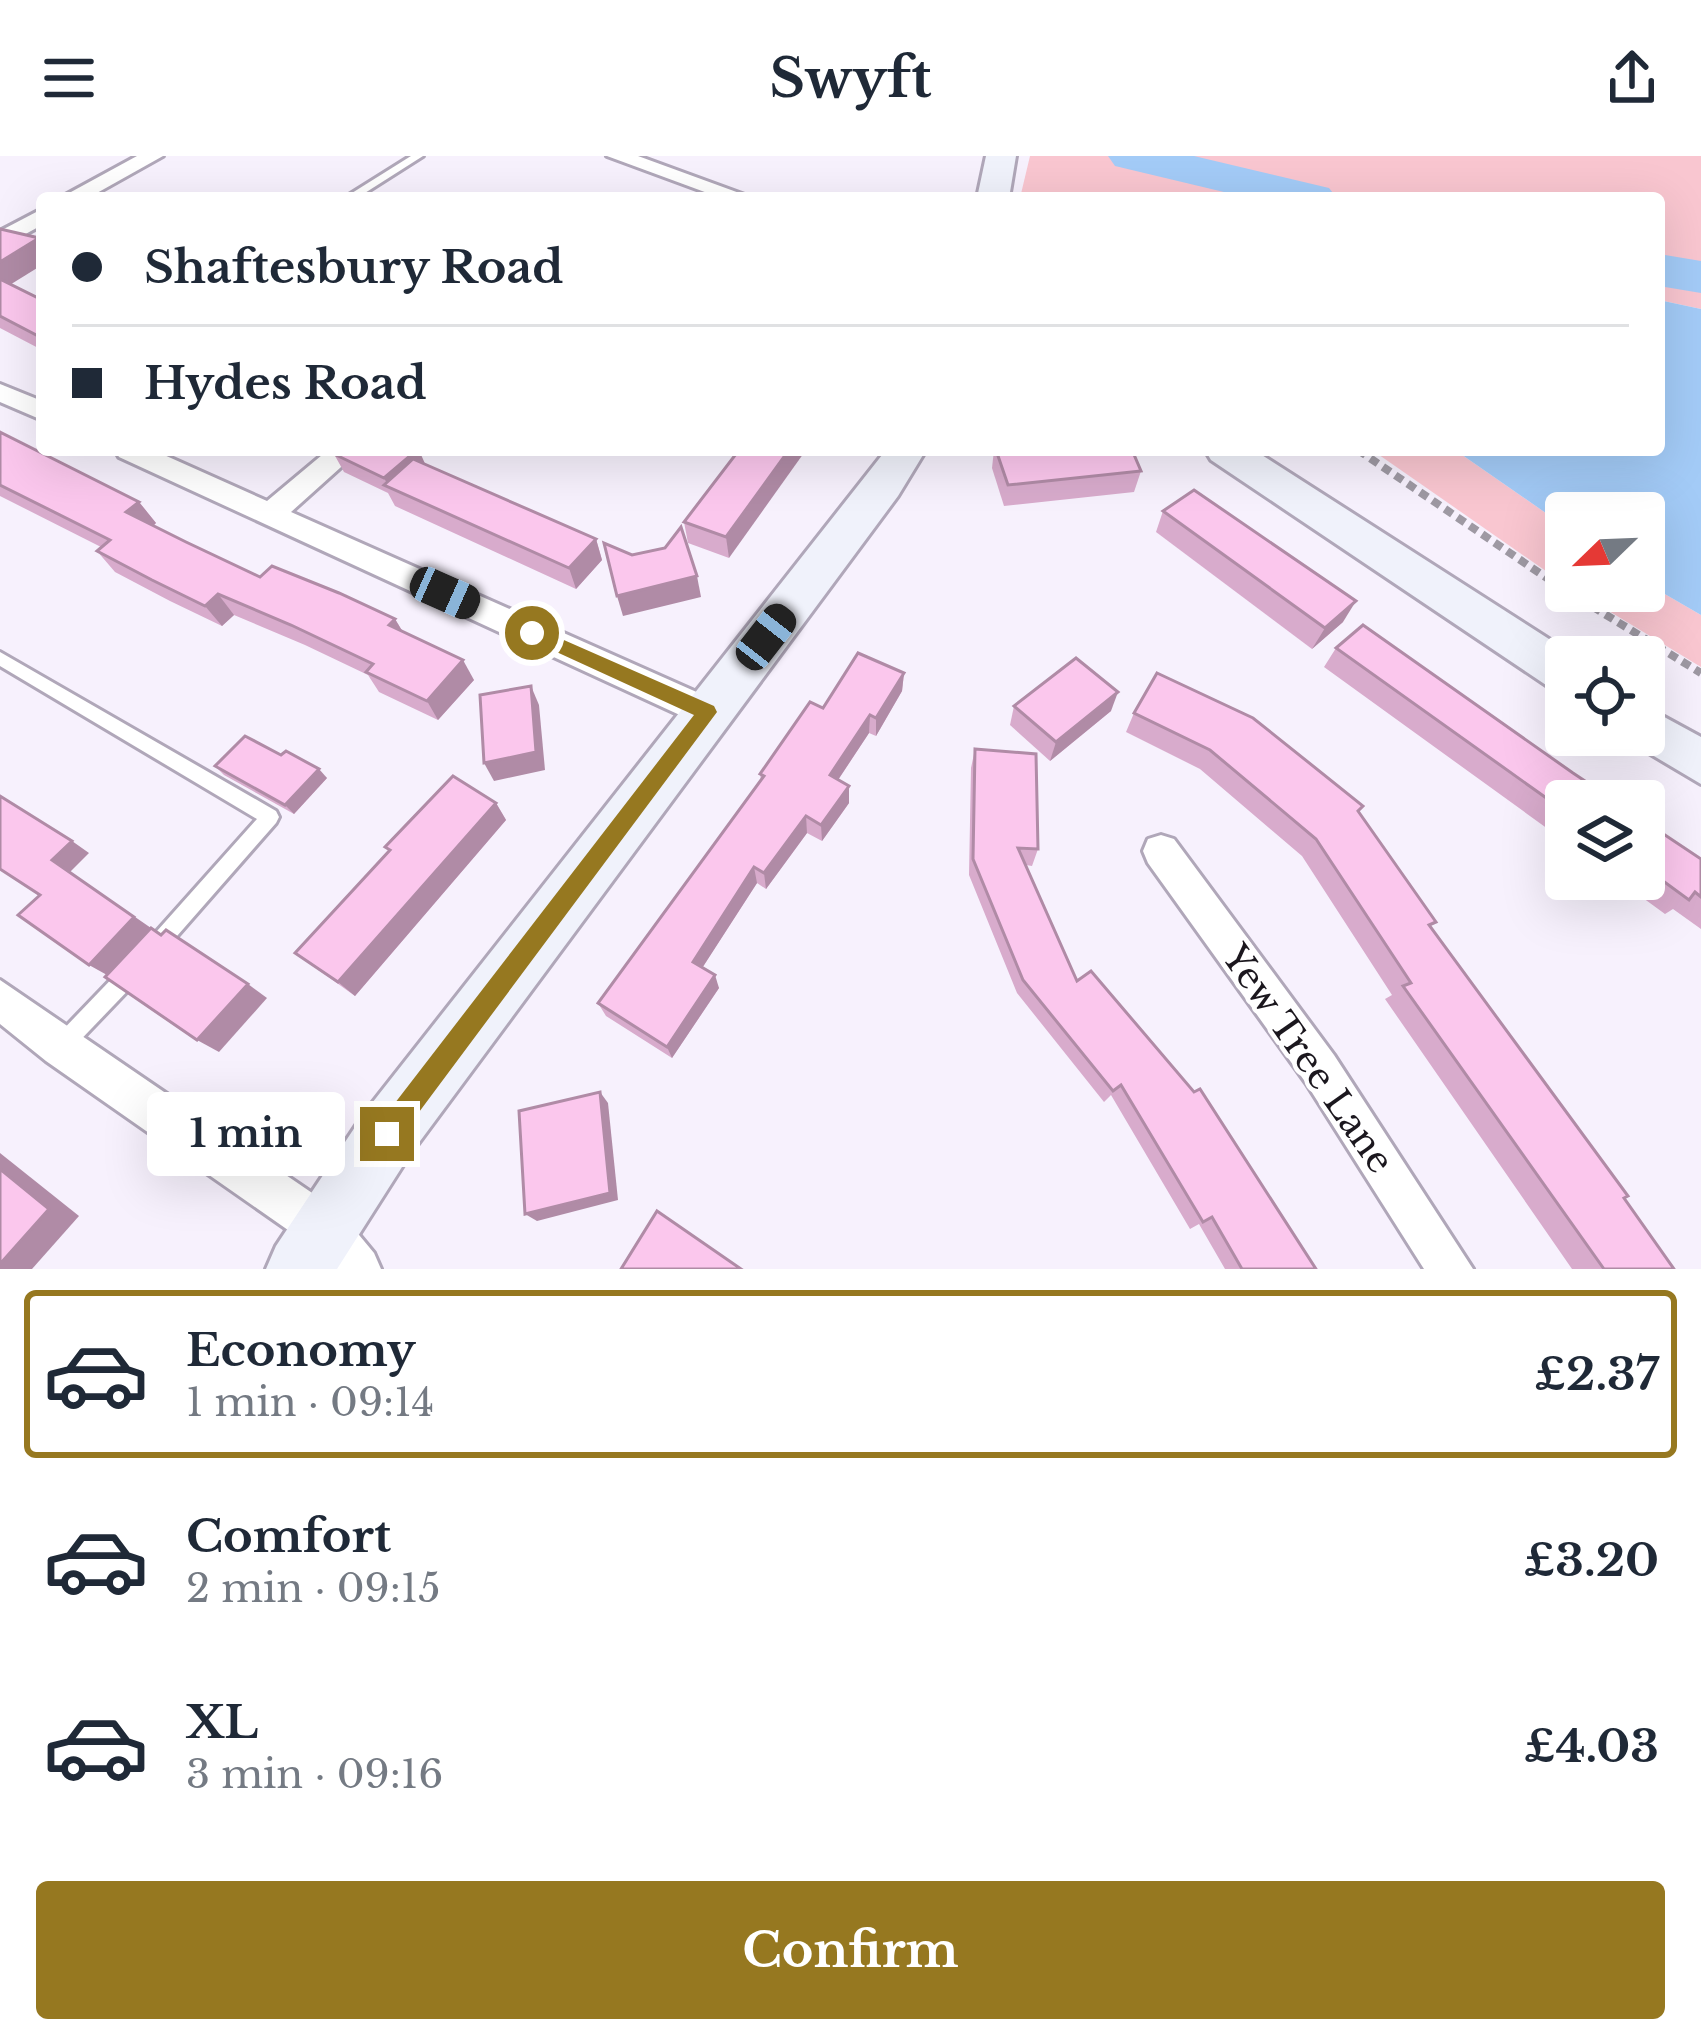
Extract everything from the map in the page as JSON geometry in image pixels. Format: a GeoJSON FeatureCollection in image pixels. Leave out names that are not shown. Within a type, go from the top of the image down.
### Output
{"type":"FeatureCollection","features":[{"type":"Feature","properties":{"kind":"street"},"geometry":{"type":"LineString","coordinates":[[83,192],[153,156]]}},
{"type":"Feature","properties":{"kind":"street"},"geometry":{"type":"LineString","coordinates":[[617,156],[724,192]]}},
{"type":"Feature","properties":{"kind":"street"},"geometry":{"type":"LineString","coordinates":[[994,192],[1000,156]]}},
{"type":"Feature","properties":{"kind":"street"},"geometry":{"type":"LineString","coordinates":[[0,241],[36,220]]}},
{"type":"Feature","properties":{"kind":"street"},"geometry":{"type":"LineString","coordinates":[[0,392],[36,408]]}},
{"type":"Feature","properties":{"kind":"street"},"geometry":{"type":"LineString","coordinates":[[142,456],[707,712]]}},
{"type":"Feature","properties":{"kind":"street"},"geometry":{"type":"LineString","coordinates":[[270,514],[339,456]]}},
{"type":"Feature","properties":{"kind":"street"},"geometry":{"type":"LineString","coordinates":[[0,999],[327,1255],[387,1134],[902,456]]}},
{"type":"Feature","properties":{"kind":"street"},"geometry":{"type":"LineString","coordinates":[[1234,456],[1545,660]]}},
{"type":"Feature","properties":{"kind":"street"},"geometry":{"type":"LineString","coordinates":[[1665,740],[1701,763]]}},
{"type":"Feature","properties":{"kind":"street","name":"Yew Tree Lane"},"geometry":{"type":"LineString","coordinates":[[1161,851],[1319,1069],[1450,1269]]}},
{"type":"Feature","properties":{"kind":"lane"},"geometry":{"type":"LineString","coordinates":[[359,192],[418,156]]}},
{"type":"Feature","properties":{"kind":"lane"},"geometry":{"type":"LineString","coordinates":[[0,658],[270,817],[60,1047]]}},
{"type":"Feature","properties":{"kind":"path"},"geometry":{"type":"LineString","coordinates":[[1367,456],[1545,577]]}},
{"type":"Feature","properties":{"kind":"path"},"geometry":{"type":"LineString","coordinates":[[1601,612],[1701,673]]}},
{"type":"Feature","properties":{"kind":"shaded area"},"geometry":{"type":"Polygon","coordinates":[[[1030,156],[1701,156],[1701,309],[1665,301],[1665,192],[1021,192],[1030,156]]]}},
{"type":"Feature","properties":{"kind":"shaded area"},"geometry":{"type":"Polygon","coordinates":[[[1381,456],[1464,456],[1545,512],[1545,570],[1381,456]]]}},
{"type":"Feature","properties":{"kind":"shaded area"},"geometry":{"type":"Polygon","coordinates":[[[1665,594],[1701,615],[1701,667],[1665,645],[1665,636],[1650,636],[1611,612],[1665,612],[1665,594]]]}},
{"type":"Feature","properties":{"kind":"water"},"geometry":{"type":"Polygon","coordinates":[[[1665,301],[1701,309],[1701,615],[1665,594],[1665,492],[1545,492],[1545,512],[1464,456],[1665,456],[1665,301]]]}},
{"type":"Feature","properties":{"kind":"building"},"geometry":{"type":"Polygon","coordinates":[[[0,229],[36,237],[36,240],[0,262],[0,229]]]}},
{"type":"Feature","properties":{"kind":"building"},"geometry":{"type":"Polygon","coordinates":[[[0,279],[36,297],[36,335],[0,316],[0,279]]]}},
{"type":"Feature","properties":{"kind":"building"},"geometry":{"type":"Polygon","coordinates":[[[0,432],[36,450],[36,456],[48,456],[139,502],[126,512],[186,542],[260,577],[272,566],[339,593],[395,619],[389,625],[463,660],[427,701],[366,672],[373,664],[291,625],[218,594],[205,606],[152,580],[97,551],[110,540],[0,485],[0,432]]]}},
{"type":"Feature","properties":{"kind":"building"},"geometry":{"type":"Polygon","coordinates":[[[338,456],[410,456],[384,478],[338,456]]]}},
{"type":"Feature","properties":{"kind":"building"},"geometry":{"type":"Polygon","coordinates":[[[734,456],[785,456],[726,537],[684,522],[734,456]]]}},
{"type":"Feature","properties":{"kind":"building"},"geometry":{"type":"Polygon","coordinates":[[[998,456],[1135,456],[1141,471],[1008,485],[998,456]]]}},
{"type":"Feature","properties":{"kind":"building"},"geometry":{"type":"Polygon","coordinates":[[[413,459],[596,539],[569,568],[384,485],[413,459]]]}},
{"type":"Feature","properties":{"kind":"building"},"geometry":{"type":"Polygon","coordinates":[[[1194,490],[1356,601],[1325,628],[1163,511],[1194,490]]]}},
{"type":"Feature","properties":{"kind":"building"},"geometry":{"type":"Polygon","coordinates":[[[681,527],[697,576],[617,596],[604,543],[632,555],[665,548],[681,527]]]}},
{"type":"Feature","properties":{"kind":"building"},"geometry":{"type":"Polygon","coordinates":[[[1363,625],[1584,780],[1545,780],[1545,797],[1336,648],[1363,625]]]}},
{"type":"Feature","properties":{"kind":"building"},"geometry":{"type":"Polygon","coordinates":[[[858,653],[904,673],[876,718],[870,715],[830,775],[849,786],[821,825],[806,816],[764,873],[754,867],[693,962],[715,975],[667,1047],[598,1003],[764,776],[760,774],[810,702],[823,708],[858,653]]]}},
{"type":"Feature","properties":{"kind":"building"},"geometry":{"type":"Polygon","coordinates":[[[1076,658],[1118,692],[1056,742],[1014,706],[1076,658]]]}},
{"type":"Feature","properties":{"kind":"building"},"geometry":{"type":"Polygon","coordinates":[[[1157,673],[1253,718],[1363,806],[1358,811],[1436,922],[1429,925],[1628,1196],[1624,1198],[1674,1269],[1604,1269],[1403,986],[1411,983],[1316,839],[1210,750],[1134,713],[1157,673]]]}},
{"type":"Feature","properties":{"kind":"building"},"geometry":{"type":"Polygon","coordinates":[[[531,686],[536,752],[484,763],[480,695],[531,686]]]}},
{"type":"Feature","properties":{"kind":"building"},"geometry":{"type":"Polygon","coordinates":[[[245,736],[319,769],[285,805],[215,766],[245,736]]]}},
{"type":"Feature","properties":{"kind":"building"},"geometry":{"type":"Polygon","coordinates":[[[975,749],[1036,754],[1038,849],[1018,848],[1077,981],[1091,971],[1194,1092],[1200,1089],[1316,1269],[1242,1269],[1212,1217],[1203,1222],[1121,1085],[1113,1091],[1023,980],[973,859],[975,749]]]}},
{"type":"Feature","properties":{"kind":"building"},"geometry":{"type":"Polygon","coordinates":[[[453,776],[496,803],[338,982],[295,953],[390,850],[385,847],[453,776]]]}},
{"type":"Feature","properties":{"kind":"building"},"geometry":{"type":"Polygon","coordinates":[[[0,796],[72,841],[52,860],[134,917],[89,965],[18,915],[40,895],[0,869],[0,796]]]}},
{"type":"Feature","properties":{"kind":"building"},"geometry":{"type":"Polygon","coordinates":[[[1665,835],[1701,859],[1701,897],[1695,892],[1689,900],[1665,882],[1665,835]]]}},
{"type":"Feature","properties":{"kind":"building"},"geometry":{"type":"Polygon","coordinates":[[[151,928],[161,935],[166,930],[248,984],[197,1040],[105,977],[151,928]]]}},
{"type":"Feature","properties":{"kind":"building"},"geometry":{"type":"Polygon","coordinates":[[[600,1092],[610,1193],[525,1214],[519,1111],[600,1092]]]}},
{"type":"Feature","properties":{"kind":"building"},"geometry":{"type":"Polygon","coordinates":[[[0,1169],[49,1209],[0,1264],[0,1169]]]}},
{"type":"Feature","properties":{"kind":"building"},"geometry":{"type":"Polygon","coordinates":[[[657,1211],[741,1269],[621,1269],[657,1211]]]}},
{"type":"Feature","properties":{"kind":"waterway"},"geometry":{"type":"LineString","coordinates":[[1132,156],[1286,192]]}},
{"type":"Feature","properties":{"kind":"waterway"},"geometry":{"type":"LineString","coordinates":[[1665,271],[1701,277]]}},
{"type":"Feature","properties":{"kind":"route"},"geometry":{"type":"LineString","coordinates":[[387,1134],[707,712],[532,633]]}}]}
